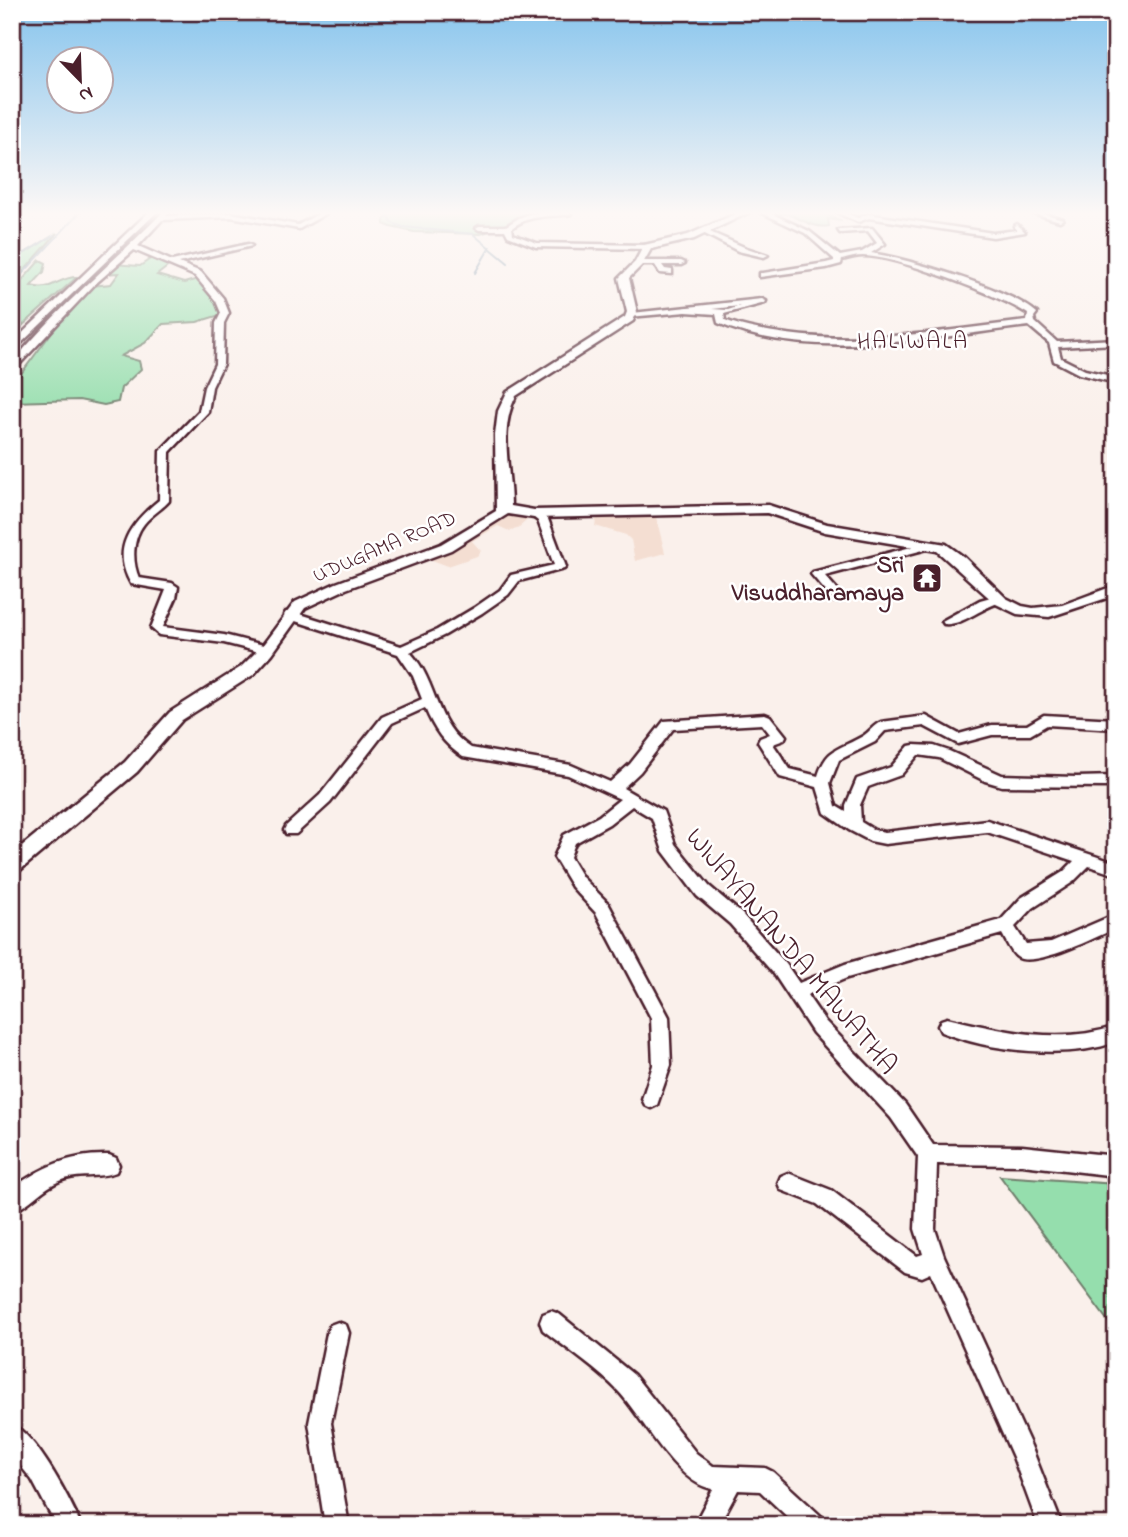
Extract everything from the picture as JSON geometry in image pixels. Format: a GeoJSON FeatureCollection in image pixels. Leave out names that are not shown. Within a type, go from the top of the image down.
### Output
{"type":"FeatureCollection","features":[{"type":"Feature","properties":{"kind":"main road"},"geometry":{"type":"LineString","coordinates":[[12,349],[83,283]]}},
{"type":"Feature","properties":{"kind":"main road"},"geometry":{"type":"LineString","coordinates":[[625,283],[632,315],[624,324],[519,387],[508,399],[503,414],[504,509],[534,514],[768,509],[825,528],[940,547],[954,553],[998,599],[1030,613],[1050,615],[1075,608],[1116,590]]}},
{"type":"Feature","properties":{"kind":"main road","name":"UDUGAMA ROAD"},"geometry":{"type":"LineString","coordinates":[[12,865],[131,768],[176,716],[237,679],[267,650],[290,615],[315,598],[446,547],[493,520],[504,509]]}},
{"type":"Feature","properties":{"kind":"street"},"geometry":{"type":"LineString","coordinates":[[12,369],[93,283]]}},
{"type":"Feature","properties":{"kind":"street"},"geometry":{"type":"LineString","coordinates":[[205,283],[220,300],[225,313],[220,323],[219,364],[208,387],[204,412],[165,451],[164,501],[138,524],[128,552],[131,575],[135,581],[172,587],[172,598],[156,622],[157,628],[163,632],[224,639],[267,650]]}},
{"type":"Feature","properties":{"kind":"street"},"geometry":{"type":"LineString","coordinates":[[957,283],[1013,300],[1033,313],[1030,317],[1031,323],[1055,345],[1059,361],[1082,372],[1114,379]]}},
{"type":"Feature","properties":{"kind":"street"},"geometry":{"type":"LineString","coordinates":[[632,315],[693,306],[762,301],[720,313],[693,306]]}},
{"type":"Feature","properties":{"kind":"street"},"geometry":{"type":"LineString","coordinates":[[720,313],[721,321],[762,336],[832,343],[874,344],[1031,323]]}},
{"type":"Feature","properties":{"kind":"street"},"geometry":{"type":"LineString","coordinates":[[1055,345],[1116,341]]}},
{"type":"Feature","properties":{"kind":"street"},"geometry":{"type":"LineString","coordinates":[[290,615],[402,651],[442,635],[467,615],[506,591],[515,578],[560,567],[543,519],[534,514]]}},
{"type":"Feature","properties":{"kind":"street"},"geometry":{"type":"LineString","coordinates":[[838,598],[817,574],[927,546]]}},
{"type":"Feature","properties":{"kind":"street"},"geometry":{"type":"LineString","coordinates":[[948,621],[959,618],[984,601],[998,599]]}},
{"type":"Feature","properties":{"kind":"street","name":"WIJAYANANDA MAWATHA"},"geometry":{"type":"LineString","coordinates":[[402,651],[412,660],[427,702],[449,743],[468,753],[571,770],[631,798],[658,815],[668,847],[703,891],[736,919],[780,969],[819,1027],[898,1111],[928,1155]]}},
{"type":"Feature","properties":{"kind":"street"},"geometry":{"type":"LineString","coordinates":[[291,830],[325,799],[387,720],[427,702]]}},
{"type":"Feature","properties":{"kind":"street"},"geometry":{"type":"LineString","coordinates":[[611,790],[635,768],[669,724],[765,719],[779,736],[765,742],[785,773],[823,783]]}},
{"type":"Feature","properties":{"kind":"street"},"geometry":{"type":"LineString","coordinates":[[1116,724],[1044,720],[1030,730],[992,730],[958,739],[926,721],[889,725],[835,756],[828,764],[823,783],[825,799],[830,809],[854,826],[885,838],[987,826],[1116,869]]}},
{"type":"Feature","properties":{"kind":"street"},"geometry":{"type":"LineString","coordinates":[[854,826],[853,805],[862,783],[896,771],[914,750],[928,748],[990,777],[1012,782],[1037,780],[1074,785],[1116,781]]}},
{"type":"Feature","properties":{"kind":"street"},"geometry":{"type":"LineString","coordinates":[[631,798],[604,820],[569,839],[562,857],[577,882],[602,908],[660,1017],[662,1065],[651,1099]]}},
{"type":"Feature","properties":{"kind":"street"},"geometry":{"type":"LineString","coordinates":[[796,992],[845,971],[1006,926],[1027,903],[1068,877],[1084,860]]}},
{"type":"Feature","properties":{"kind":"street"},"geometry":{"type":"LineString","coordinates":[[1006,926],[1022,952],[1052,948],[1116,921]]}},
{"type":"Feature","properties":{"kind":"street"},"geometry":{"type":"LineString","coordinates":[[947,1026],[1016,1042],[1101,1042],[1116,1034]]}},
{"type":"Feature","properties":{"kind":"street"},"geometry":{"type":"LineString","coordinates":[[1050,1525],[1023,1454],[934,1259],[925,1229],[928,1155],[967,1152],[1039,1155],[1116,1167]]}},
{"type":"Feature","properties":{"kind":"street"},"geometry":{"type":"LineString","coordinates":[[12,1202],[58,1169],[82,1163],[109,1165]]}},
{"type":"Feature","properties":{"kind":"street"},"geometry":{"type":"LineString","coordinates":[[788,1183],[824,1197],[912,1265],[922,1267],[934,1259]]}},
{"type":"Feature","properties":{"kind":"street"},"geometry":{"type":"LineString","coordinates":[[551,1322],[626,1383],[688,1461],[709,1477],[765,1480],[814,1525]]}},
{"type":"Feature","properties":{"kind":"street"},"geometry":{"type":"LineString","coordinates":[[337,1525],[320,1423],[338,1333]]}},
{"type":"Feature","properties":{"kind":"street"},"geometry":{"type":"LineString","coordinates":[[12,1436],[40,1472],[69,1525]]}},
{"type":"Feature","properties":{"kind":"street"},"geometry":{"type":"LineString","coordinates":[[706,1525],[730,1480]]}},
{"type":"Feature","properties":{"kind":"shaded area"},"geometry":{"type":"Polygon","coordinates":[[[598,512],[655,513],[665,553],[635,561],[631,540],[626,535],[595,526],[598,512]]]}},
{"type":"Feature","properties":{"kind":"shaded area"},"geometry":{"type":"Polygon","coordinates":[[[502,514],[534,514],[517,529],[509,531],[498,526],[472,541],[481,551],[477,556],[448,566],[424,557],[502,514]]]}},
{"type":"Feature","properties":{"kind":"green space"},"geometry":{"type":"Polygon","coordinates":[[[20,283],[34,283],[31,286],[45,287],[57,283],[71,283],[12,335],[12,292],[20,283]]]}},
{"type":"Feature","properties":{"kind":"green space"},"geometry":{"type":"Polygon","coordinates":[[[206,283],[222,305],[220,315],[197,322],[163,324],[145,343],[121,356],[139,361],[141,369],[121,388],[118,402],[104,405],[79,400],[12,402],[12,386],[72,305],[91,286],[206,283]]]}},
{"type":"Feature","properties":{"kind":"green space"},"geometry":{"type":"Polygon","coordinates":[[[1000,1176],[1116,1184],[1116,1332],[1000,1176]]]}},
{"type":"Feature","properties":{"kind":"place","name":"Sri Visuddharamaya"},"geometry":{"type":"Point","coordinates":[927,578]}},
{"type":"Feature","properties":{"kind":"district","name":"HALIWALA"},"geometry":{"type":"Point","coordinates":[913,340]}}]}
